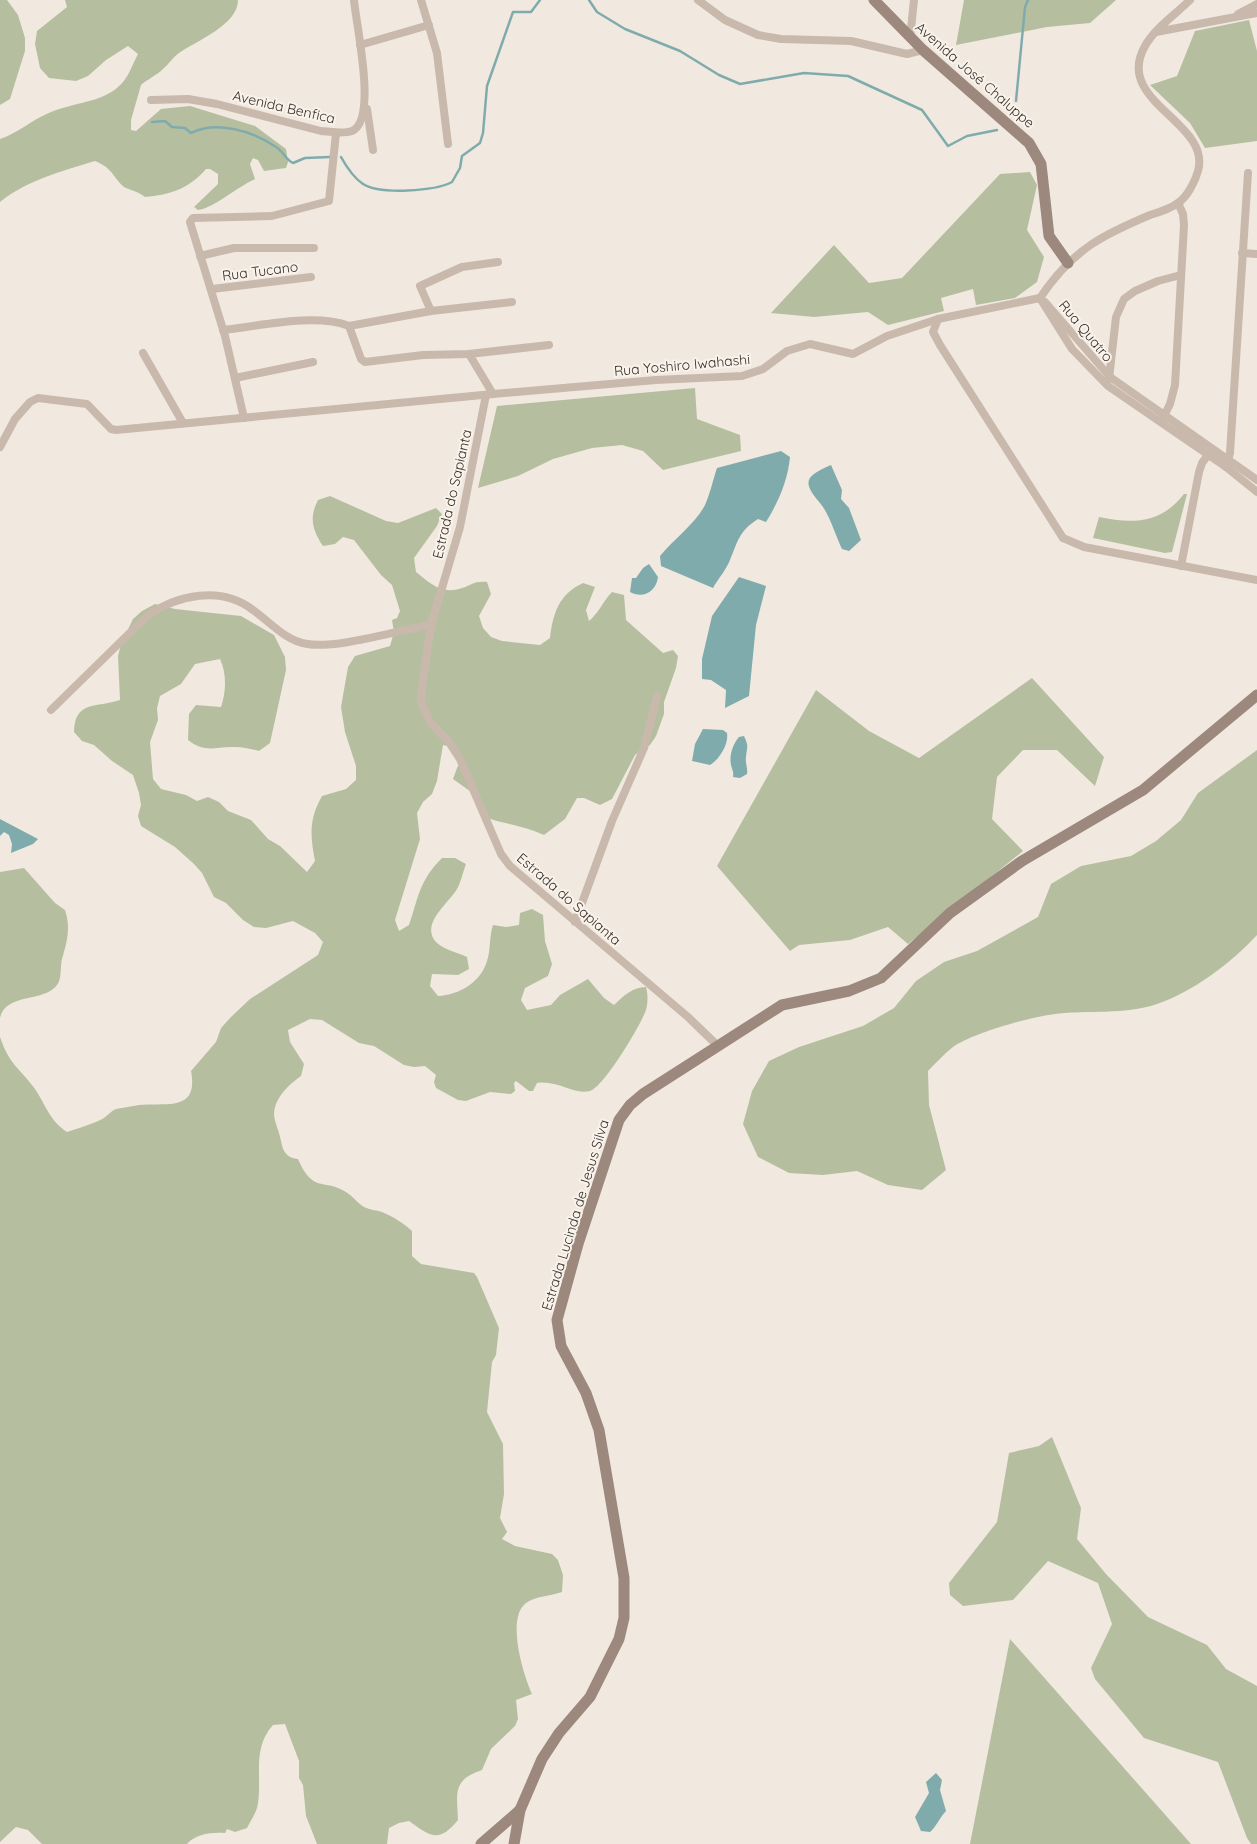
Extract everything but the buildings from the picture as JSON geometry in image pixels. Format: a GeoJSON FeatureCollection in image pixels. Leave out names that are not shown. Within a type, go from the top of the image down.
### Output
{"type":"FeatureCollection","features":[{"type":"Feature","properties":{"kind":"main road","name":"Avenida José Chaluppe"},"geometry":{"type":"LineString","coordinates":[[874,0],[923,50],[1029,142],[1041,164],[1049,236],[1068,264]]}},
{"type":"Feature","properties":{"kind":"main road","name":"Estrada Lucinda de Jesus Silva"},"geometry":{"type":"LineString","coordinates":[[514,1844],[520,1810],[542,1759],[559,1733],[590,1697],[619,1639],[625,1611],[624,1578],[600,1430],[586,1394],[561,1346],[557,1320],[578,1244],[619,1120],[630,1104],[643,1094],[782,1005],[849,991],[881,978],[950,913],[1036,852],[1143,790],[1257,695]]}},
{"type":"Feature","properties":{"kind":"main road"},"geometry":{"type":"LineString","coordinates":[[481,1844],[520,1810]]}},
{"type":"Feature","properties":{"kind":"street","name":"Avenida Benfica"},"geometry":{"type":"LineString","coordinates":[[152,100],[188,99],[321,131],[336,133],[352,131],[360,124],[365,97],[354,0]]}},
{"type":"Feature","properties":{"kind":"street"},"geometry":{"type":"LineString","coordinates":[[421,0],[437,53],[448,144]]}},
{"type":"Feature","properties":{"kind":"street"},"geometry":{"type":"LineString","coordinates":[[698,0],[726,20],[758,35],[781,39],[851,41],[907,54],[923,50]]}},
{"type":"Feature","properties":{"kind":"street"},"geometry":{"type":"LineString","coordinates":[[910,38],[914,0]]}},
{"type":"Feature","properties":{"kind":"street"},"geometry":{"type":"LineString","coordinates":[[1040,298],[1054,277],[1092,244],[1178,203],[1192,185],[1198,170],[1199,156],[1189,136],[1149,95],[1142,85],[1139,70],[1140,57],[1145,45],[1190,0]]}},
{"type":"Feature","properties":{"kind":"street"},"geometry":{"type":"LineString","coordinates":[[1230,18],[1257,4]]}},
{"type":"Feature","properties":{"kind":"street"},"geometry":{"type":"LineString","coordinates":[[1156,32],[1257,13]]}},
{"type":"Feature","properties":{"kind":"street"},"geometry":{"type":"LineString","coordinates":[[360,45],[429,25]]}},
{"type":"Feature","properties":{"kind":"street"},"geometry":{"type":"LineString","coordinates":[[365,97],[373,150]]}},
{"type":"Feature","properties":{"kind":"street"},"geometry":{"type":"LineString","coordinates":[[244,418],[212,289],[190,222],[193,218],[272,216],[329,201],[336,133]]}},
{"type":"Feature","properties":{"kind":"street"},"geometry":{"type":"LineString","coordinates":[[1227,464],[1230,453],[1248,173]]}},
{"type":"Feature","properties":{"kind":"street"},"geometry":{"type":"LineString","coordinates":[[1162,419],[1170,404],[1175,385],[1184,225],[1183,214],[1178,203]]}},
{"type":"Feature","properties":{"kind":"street"},"geometry":{"type":"LineString","coordinates":[[200,256],[234,248],[314,248]]}},
{"type":"Feature","properties":{"kind":"street"},"geometry":{"type":"LineString","coordinates":[[1242,253],[1257,254]]}},
{"type":"Feature","properties":{"kind":"street"},"geometry":{"type":"LineString","coordinates":[[431,311],[420,286],[462,267],[498,262]]}},
{"type":"Feature","properties":{"kind":"street"},"geometry":{"type":"LineString","coordinates":[[1109,381],[1116,317],[1124,299],[1135,291],[1158,281],[1181,275]]}},
{"type":"Feature","properties":{"kind":"street","name":"Rua Tucano"},"geometry":{"type":"LineString","coordinates":[[212,289],[311,277]]}},
{"type":"Feature","properties":{"kind":"street","name":"Rua Quatro"},"geometry":{"type":"LineString","coordinates":[[1040,298],[1072,349],[1109,381],[1227,464],[1257,492]]}},
{"type":"Feature","properties":{"kind":"street","name":"Rua Yoshiro Iwahashi"},"geometry":{"type":"LineString","coordinates":[[490,395],[742,376],[764,369],[787,351],[799,346],[810,344],[826,346],[853,354],[887,336],[938,319],[1040,298]]}},
{"type":"Feature","properties":{"kind":"street"},"geometry":{"type":"LineString","coordinates":[[223,330],[308,321],[341,323],[349,326],[431,311],[512,302]]}},
{"type":"Feature","properties":{"kind":"street"},"geometry":{"type":"LineString","coordinates":[[938,319],[933,332],[940,345],[1063,538],[1084,546],[1257,580]]}},
{"type":"Feature","properties":{"kind":"street"},"geometry":{"type":"LineString","coordinates":[[349,326],[361,359],[365,362],[423,355],[469,354],[549,345]]}},
{"type":"Feature","properties":{"kind":"street"},"geometry":{"type":"LineString","coordinates":[[142,353],[183,423]]}},
{"type":"Feature","properties":{"kind":"street"},"geometry":{"type":"LineString","coordinates":[[0,447],[15,419],[30,402],[38,398],[87,404],[113,430],[490,395],[469,354]]}},
{"type":"Feature","properties":{"kind":"street"},"geometry":{"type":"LineString","coordinates":[[235,378],[313,362]]}},
{"type":"Feature","properties":{"kind":"street","name":"Estrada do Sapianta"},"geometry":{"type":"LineString","coordinates":[[490,395],[460,527],[431,625],[421,694],[424,711],[430,722],[449,742],[460,759],[501,854],[510,866],[688,1017],[718,1046]]}},
{"type":"Feature","properties":{"kind":"street","name":"Rua Quatro"},"geometry":{"type":"LineString","coordinates":[[1162,419],[1208,455],[1257,480]]}},
{"type":"Feature","properties":{"kind":"street"},"geometry":{"type":"LineString","coordinates":[[1181,566],[1199,472],[1202,463],[1208,455]]}},
{"type":"Feature","properties":{"kind":"street"},"geometry":{"type":"LineString","coordinates":[[51,710],[147,616],[162,605],[184,597],[224,597],[243,604],[292,639],[311,645],[356,640],[431,625]]}},
{"type":"Feature","properties":{"kind":"street"},"geometry":{"type":"LineString","coordinates":[[575,922],[612,821],[644,748],[658,696]]}},
{"type":"Feature","properties":{"kind":"green space"},"geometry":{"type":"Polygon","coordinates":[[[0,0],[7,0],[18,15],[25,38],[25,51],[10,99],[0,105],[0,0]]]}},
{"type":"Feature","properties":{"kind":"green space"},"geometry":{"type":"Polygon","coordinates":[[[65,0],[238,0],[236,9],[224,25],[179,53],[161,71],[141,85],[131,120],[131,130],[136,131],[161,109],[190,106],[255,126],[286,149],[288,162],[286,168],[264,171],[258,160],[253,158],[250,164],[255,179],[211,205],[198,210],[194,207],[218,184],[218,174],[210,169],[206,169],[186,186],[171,192],[145,197],[126,188],[107,168],[95,161],[33,182],[0,202],[0,139],[51,112],[104,96],[111,92],[118,87],[130,72],[138,54],[128,46],[106,60],[88,76],[76,81],[49,78],[40,68],[35,44],[37,31],[67,7],[65,0]]]}},
{"type":"Feature","properties":{"kind":"green space"},"geometry":{"type":"Polygon","coordinates":[[[964,0],[1116,0],[1090,23],[1047,27],[956,45],[964,0]]]}},
{"type":"Feature","properties":{"kind":"green space"},"geometry":{"type":"Polygon","coordinates":[[[1249,20],[1257,51],[1257,141],[1205,148],[1190,123],[1150,85],[1177,76],[1195,31],[1249,20]]]}},
{"type":"Feature","properties":{"kind":"green space"},"geometry":{"type":"Polygon","coordinates":[[[1030,172],[1037,185],[1027,230],[1044,257],[1037,282],[1015,298],[976,305],[973,289],[941,298],[944,311],[888,325],[868,312],[814,317],[771,313],[834,245],[869,283],[902,278],[1000,174],[1030,172]]]}},
{"type":"Feature","properties":{"kind":"green space"},"geometry":{"type":"Polygon","coordinates":[[[695,388],[697,419],[740,435],[741,451],[663,470],[643,451],[622,445],[592,448],[553,459],[518,476],[478,488],[497,406],[695,388]]]}},
{"type":"Feature","properties":{"kind":"green space"},"geometry":{"type":"Polygon","coordinates":[[[1184,494],[1187,494],[1172,552],[1165,553],[1093,538],[1099,517],[1123,521],[1145,519],[1166,511],[1184,494]]]}},
{"type":"Feature","properties":{"kind":"green space"},"geometry":{"type":"Polygon","coordinates":[[[330,496],[386,521],[398,523],[436,508],[442,514],[437,526],[414,558],[416,572],[437,587],[448,590],[487,582],[491,594],[479,616],[483,628],[491,637],[502,641],[540,645],[550,638],[555,613],[563,599],[575,587],[583,583],[595,587],[586,610],[589,621],[612,592],[624,595],[626,620],[663,653],[673,650],[678,656],[676,668],[664,702],[664,714],[656,736],[650,745],[635,755],[612,799],[600,805],[584,798],[577,798],[565,819],[544,835],[530,829],[484,817],[474,794],[453,779],[463,757],[456,748],[443,745],[437,781],[432,794],[423,802],[417,813],[420,839],[395,920],[399,931],[409,925],[421,889],[434,866],[442,858],[455,858],[466,864],[461,880],[457,889],[437,914],[431,928],[436,942],[467,957],[469,969],[458,975],[432,974],[430,986],[438,996],[461,990],[480,975],[488,956],[493,925],[506,927],[519,925],[520,913],[532,909],[543,915],[545,941],[552,964],[548,976],[525,988],[521,1000],[527,1010],[551,1005],[560,995],[588,979],[604,998],[614,1005],[633,990],[646,987],[647,1004],[643,1018],[604,1079],[590,1091],[584,1092],[545,1083],[537,1083],[533,1091],[529,1091],[516,1081],[514,1083],[515,1091],[511,1094],[490,1092],[466,1101],[458,1100],[436,1088],[434,1082],[436,1075],[425,1066],[414,1067],[404,1065],[374,1046],[359,1043],[322,1020],[310,1019],[288,1030],[290,1042],[304,1064],[301,1076],[283,1092],[274,1111],[283,1149],[292,1158],[298,1159],[309,1177],[319,1183],[338,1188],[364,1207],[382,1212],[405,1225],[412,1231],[412,1256],[421,1264],[474,1273],[477,1277],[499,1328],[496,1355],[492,1362],[487,1412],[503,1444],[504,1494],[500,1518],[507,1532],[502,1539],[515,1546],[552,1554],[558,1560],[563,1575],[562,1592],[538,1597],[526,1603],[520,1610],[517,1621],[518,1647],[524,1673],[532,1694],[516,1700],[518,1719],[515,1726],[491,1749],[482,1770],[465,1778],[461,1783],[457,1795],[458,1820],[440,1835],[429,1834],[409,1821],[389,1828],[387,1844],[317,1844],[306,1816],[303,1785],[299,1778],[299,1761],[285,1724],[273,1725],[262,1743],[257,1806],[247,1828],[235,1832],[227,1829],[225,1833],[204,1834],[194,1838],[187,1844],[42,1844],[28,1830],[16,1827],[0,1842],[0,1037],[11,1060],[35,1089],[52,1117],[67,1132],[100,1120],[116,1109],[139,1105],[178,1103],[190,1094],[192,1084],[191,1071],[216,1042],[221,1028],[250,999],[318,955],[323,942],[315,933],[293,921],[266,928],[254,927],[243,920],[226,903],[214,897],[202,873],[194,864],[175,847],[141,826],[138,816],[141,805],[133,775],[112,761],[94,745],[82,741],[74,732],[75,722],[78,715],[88,707],[120,700],[118,656],[121,644],[133,619],[142,611],[155,604],[175,609],[241,616],[274,635],[285,657],[286,670],[270,743],[259,751],[238,747],[206,748],[200,747],[188,740],[189,714],[196,705],[221,707],[225,689],[224,671],[220,659],[195,664],[181,684],[160,696],[157,708],[158,720],[150,742],[153,779],[161,789],[186,795],[197,801],[208,797],[219,802],[228,811],[251,820],[268,839],[280,846],[307,872],[315,861],[312,827],[315,812],[322,796],[346,789],[356,780],[356,766],[345,732],[341,707],[348,667],[355,656],[390,646],[394,632],[392,620],[397,618],[400,611],[392,585],[381,575],[354,540],[343,537],[335,544],[323,546],[319,540],[314,529],[313,512],[318,500],[330,496]]]}},
{"type":"Feature","properties":{"kind":"green space"},"geometry":{"type":"Polygon","coordinates":[[[1032,678],[1104,757],[1095,786],[1057,750],[1023,750],[997,777],[992,819],[1023,851],[908,944],[888,927],[850,940],[799,945],[790,951],[717,866],[816,690],[869,731],[919,758],[1032,678]]]}},
{"type":"Feature","properties":{"kind":"green space"},"geometry":{"type":"Polygon","coordinates":[[[1257,750],[1257,935],[1247,946],[1211,976],[1171,999],[1157,1004],[1132,1010],[1044,1016],[987,1031],[953,1047],[928,1071],[929,1105],[946,1170],[922,1190],[888,1185],[857,1171],[823,1175],[789,1173],[758,1157],[743,1124],[752,1091],[769,1061],[799,1047],[863,1026],[894,1008],[916,981],[944,962],[977,951],[1038,917],[1051,884],[1081,866],[1131,856],[1156,841],[1181,820],[1198,793],[1257,750]]]}},
{"type":"Feature","properties":{"kind":"green space"},"geometry":{"type":"Polygon","coordinates":[[[24,868],[55,903],[65,910],[68,923],[67,941],[61,962],[60,980],[57,985],[51,991],[10,1004],[0,1018],[0,872],[24,868]]]}},
{"type":"Feature","properties":{"kind":"green space"},"geometry":{"type":"Polygon","coordinates":[[[1052,1437],[1081,1508],[1077,1539],[1106,1574],[1148,1617],[1207,1645],[1226,1669],[1257,1686],[1257,1844],[1251,1844],[1247,1838],[1218,1762],[1144,1738],[1095,1679],[1091,1668],[1112,1624],[1098,1583],[1048,1561],[1013,1600],[963,1606],[950,1595],[949,1583],[997,1522],[1009,1453],[1039,1446],[1052,1437]]]}},
{"type":"Feature","properties":{"kind":"green space"},"geometry":{"type":"Polygon","coordinates":[[[1010,1639],[1191,1844],[970,1844],[1010,1639]]]}},
{"type":"Feature","properties":{"kind":"water"},"geometry":{"type":"Polygon","coordinates":[[[781,451],[790,457],[785,483],[775,507],[766,522],[758,519],[743,532],[728,564],[713,588],[661,566],[660,556],[696,518],[705,505],[717,468],[781,451]]]}},
{"type":"Feature","properties":{"kind":"water"},"geometry":{"type":"Polygon","coordinates":[[[831,465],[842,490],[841,499],[849,508],[861,540],[849,551],[842,549],[823,507],[810,489],[809,480],[812,476],[831,465]]]}},
{"type":"Feature","properties":{"kind":"water"},"geometry":{"type":"Polygon","coordinates":[[[649,564],[658,577],[655,587],[648,593],[640,595],[630,592],[632,578],[636,578],[643,568],[649,564]]]}},
{"type":"Feature","properties":{"kind":"water"},"geometry":{"type":"Polygon","coordinates":[[[739,577],[766,586],[756,625],[749,696],[725,708],[726,690],[711,680],[702,679],[702,659],[712,616],[739,577]]]}},
{"type":"Feature","properties":{"kind":"water"},"geometry":{"type":"Polygon","coordinates":[[[703,729],[723,730],[727,733],[727,741],[723,750],[710,765],[692,761],[695,744],[703,729]]]}},
{"type":"Feature","properties":{"kind":"water"},"geometry":{"type":"Polygon","coordinates":[[[744,736],[747,742],[747,774],[740,778],[733,777],[731,765],[732,750],[739,737],[744,736]]]}},
{"type":"Feature","properties":{"kind":"water"},"geometry":{"type":"Polygon","coordinates":[[[0,819],[38,839],[33,844],[11,853],[12,844],[9,835],[4,832],[0,836],[0,819]]]}},
{"type":"Feature","properties":{"kind":"water"},"geometry":{"type":"Polygon","coordinates":[[[936,1773],[942,1780],[940,1790],[946,1811],[930,1832],[921,1831],[915,1817],[929,1793],[926,1782],[936,1773]]]}},
{"type":"Feature","properties":{"kind":"waterway"},"geometry":{"type":"LineString","coordinates":[[341,157],[356,179],[363,184],[382,190],[433,188],[452,182],[460,168],[462,156],[480,143],[483,133],[487,86],[513,12],[531,12],[540,0]]}},
{"type":"Feature","properties":{"kind":"waterway"},"geometry":{"type":"LineString","coordinates":[[589,0],[597,12],[625,29],[680,51],[719,75],[740,84],[804,73],[848,76],[922,110],[948,146],[967,136],[997,130]]}},
{"type":"Feature","properties":{"kind":"waterway"},"geometry":{"type":"LineString","coordinates":[[1016,101],[1025,7],[1028,0]]}},
{"type":"Feature","properties":{"kind":"waterway"},"geometry":{"type":"LineString","coordinates":[[152,122],[165,121],[172,127],[185,128],[191,133],[212,127],[223,127],[246,132],[267,141],[293,163],[305,158],[330,157]]}}]}
